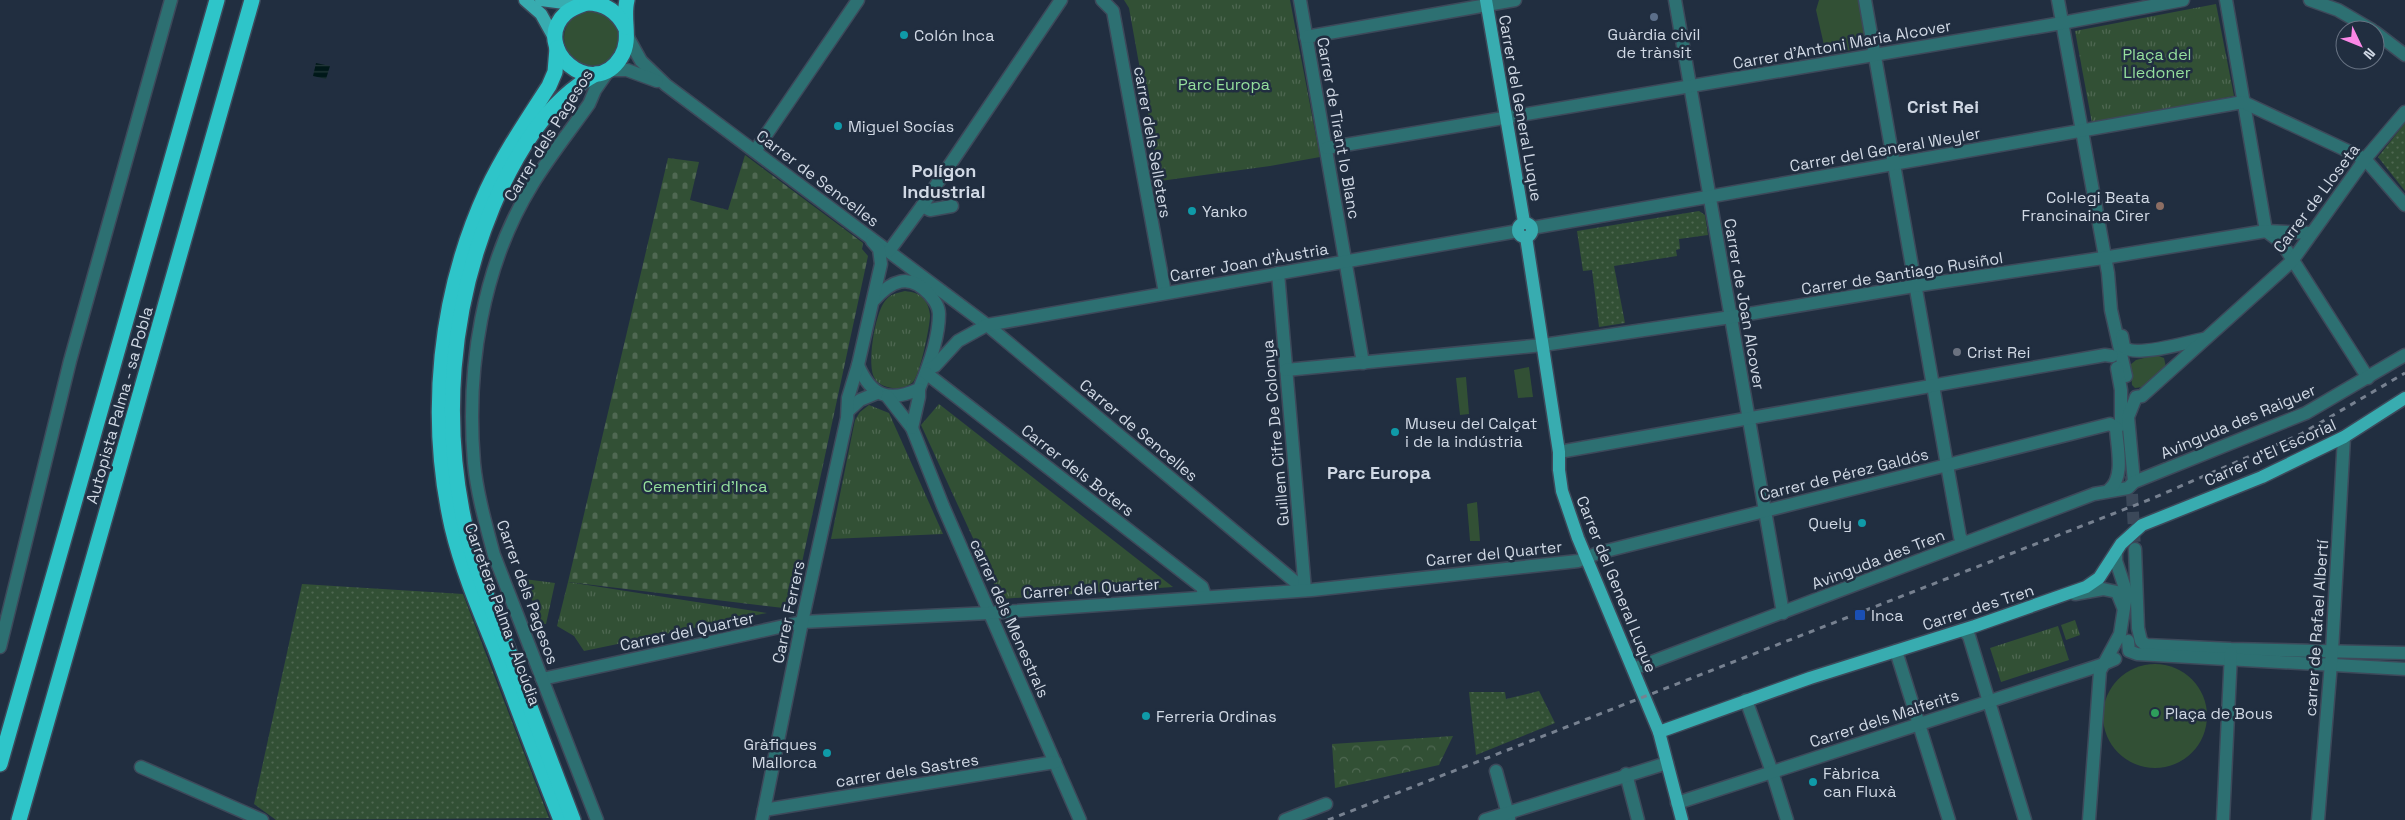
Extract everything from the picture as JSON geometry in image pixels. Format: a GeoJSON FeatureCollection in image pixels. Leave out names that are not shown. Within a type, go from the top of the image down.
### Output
{"type":"FeatureCollection","features":[{"type":"Feature","properties":{"kind":"highway","name":"Autopista Palma - sa Pobla"},"geometry":{"type":"LineString","coordinates":[[0,764],[217,0]]}},
{"type":"Feature","properties":{"kind":"highway","name":"Autopista Palma - sa Pobla"},"geometry":{"type":"LineString","coordinates":[[19,820],[252,0]]}},
{"type":"Feature","properties":{"kind":"highway"},"geometry":{"type":"LineString","coordinates":[[625,30],[612,10],[600,4],[587,3],[562,18],[556,32],[556,45],[560,55],[570,66],[586,74],[603,72],[624,50],[625,30],[624,16],[627,0]]}},
{"type":"Feature","properties":{"kind":"highway","name":"Carretera Palma - Alcúdia"},"geometry":{"type":"LineString","coordinates":[[556,45],[555,72],[549,86],[495,173],[479,208],[462,256],[446,331],[439,409],[443,468],[457,545],[561,820]]}},
{"type":"Feature","properties":{"kind":"highway","name":"Carretera Palma - Alcúdia"},"geometry":{"type":"LineString","coordinates":[[573,820],[477,568],[467,536],[456,477],[452,439],[452,390],[466,289],[478,245],[496,199],[525,145],[539,125],[568,92],[603,72]]}},
{"type":"Feature","properties":{"kind":"main road"},"geometry":{"type":"LineString","coordinates":[[525,0],[541,14],[556,45]]}},
{"type":"Feature","properties":{"kind":"main road"},"geometry":{"type":"LineString","coordinates":[[541,0],[587,3]]}},
{"type":"Feature","properties":{"kind":"main road","name":"Carrer del General Luque"},"geometry":{"type":"LineString","coordinates":[[1486,2],[1543,345],[1559,452],[1558,470],[1562,491],[1586,557],[1659,732],[1682,820]]}},
{"type":"Feature","properties":{"kind":"main road","name":"Carrer d'El Escorial"},"geometry":{"type":"LineString","coordinates":[[2142,525],[2262,477],[2344,437],[2405,398]]}},
{"type":"Feature","properties":{"kind":"main road","name":"Carrer des Tren"},"geometry":{"type":"LineString","coordinates":[[1659,732],[1746,700],[1963,630],[2067,594],[2093,582],[2127,537],[2142,525]]}},
{"type":"Feature","properties":{"kind":"street"},"geometry":{"type":"LineString","coordinates":[[0,647],[70,361],[171,0]]}},
{"type":"Feature","properties":{"kind":"street"},"geometry":{"type":"LineString","coordinates":[[755,151],[858,0]]}},
{"type":"Feature","properties":{"kind":"street"},"geometry":{"type":"LineString","coordinates":[[889,251],[922,206],[1061,0]]}},
{"type":"Feature","properties":{"kind":"street","name":"carrer dels Selleters"},"geometry":{"type":"LineString","coordinates":[[1102,0],[1113,11],[1165,293]]}},
{"type":"Feature","properties":{"kind":"street","name":"Carrer de Tirant lo Blanc"},"geometry":{"type":"LineString","coordinates":[[1300,0],[1363,363]]}},
{"type":"Feature","properties":{"kind":"street"},"geometry":{"type":"LineString","coordinates":[[1306,37],[1486,2],[1515,0]]}},
{"type":"Feature","properties":{"kind":"street","name":"Carrer de Joan Alcover"},"geometry":{"type":"LineString","coordinates":[[1675,0],[1783,613]]}},
{"type":"Feature","properties":{"kind":"street"},"geometry":{"type":"LineString","coordinates":[[1865,0],[1914,286],[1960,537],[1964,542]]}},
{"type":"Feature","properties":{"kind":"street"},"geometry":{"type":"LineString","coordinates":[[2058,0],[2104,258],[2112,284],[2124,347],[2131,351],[2159,348],[2203,339]]}},
{"type":"Feature","properties":{"kind":"street","name":"Carrer d'Antoni Maria Alcover"},"geometry":{"type":"LineString","coordinates":[[1326,148],[2062,23],[2183,0]]}},
{"type":"Feature","properties":{"kind":"street"},"geometry":{"type":"LineString","coordinates":[[2226,0],[2266,231],[2278,240],[2368,378]]}},
{"type":"Feature","properties":{"kind":"street"},"geometry":{"type":"LineString","coordinates":[[2310,0],[2338,10],[2355,20]]}},
{"type":"Feature","properties":{"kind":"street","name":"Carrer de Sencelles"},"geometry":{"type":"LineString","coordinates":[[625,30],[641,61],[666,85],[987,325],[1305,590]]}},
{"type":"Feature","properties":{"kind":"street"},"geometry":{"type":"LineString","coordinates":[[2385,40],[2405,55]]}},
{"type":"Feature","properties":{"kind":"street","name":"Carrer de Sencelles"},"geometry":{"type":"LineString","coordinates":[[603,72],[620,69],[634,72],[666,85]]}},
{"type":"Feature","properties":{"kind":"street","name":"Carrer dels Pagesos"},"geometry":{"type":"LineString","coordinates":[[597,820],[494,556],[485,522],[474,464],[472,399],[478,337],[504,242],[532,185],[589,104],[603,72]]}},
{"type":"Feature","properties":{"kind":"street"},"geometry":{"type":"LineString","coordinates":[[2244,102],[2365,159],[2405,205]]}},
{"type":"Feature","properties":{"kind":"street","name":"Carrer del General Weyler"},"geometry":{"type":"LineString","coordinates":[[1525,230],[2244,102]]}},
{"type":"Feature","properties":{"kind":"street","name":"Carrer de Lloseta"},"geometry":{"type":"LineString","coordinates":[[2203,339],[2292,261],[2365,159],[2405,112]]}},
{"type":"Feature","properties":{"kind":"street"},"geometry":{"type":"LineString","coordinates":[[922,206],[930,210],[952,206]]}},
{"type":"Feature","properties":{"kind":"street","name":"Carrer Joan d'Àustria"},"geometry":{"type":"LineString","coordinates":[[926,372],[935,366],[958,340],[987,325],[1525,230]]}},
{"type":"Feature","properties":{"kind":"street","name":"Carrer de Santiago Rusiñol"},"geometry":{"type":"LineString","coordinates":[[1286,370],[1543,345],[1731,317],[1914,286],[2104,258],[2266,231],[2311,233]]}},
{"type":"Feature","properties":{"kind":"street"},"geometry":{"type":"LineString","coordinates":[[867,235],[878,249],[881,264],[858,365],[864,378],[882,394]]}},
{"type":"Feature","properties":{"kind":"street"},"geometry":{"type":"LineString","coordinates":[[2104,258],[2100,271],[2101,289],[2112,356],[2121,390],[2129,479]]}},
{"type":"Feature","properties":{"kind":"street"},"geometry":{"type":"LineString","coordinates":[[906,263],[914,282],[935,300],[939,313],[926,372],[919,389],[919,398],[912,428]]}},
{"type":"Feature","properties":{"kind":"street","name":"Guillem Cifre De Colonya"},"geometry":{"type":"LineString","coordinates":[[1278,273],[1305,590]]}},
{"type":"Feature","properties":{"kind":"street"},"geometry":{"type":"LineString","coordinates":[[2108,273],[2111,310],[2126,376]]}},
{"type":"Feature","properties":{"kind":"street"},"geometry":{"type":"LineString","coordinates":[[873,302],[886,287],[904,281],[914,282]]}},
{"type":"Feature","properties":{"kind":"street","name":"Carrer de Sencelles"},"geometry":{"type":"LineString","coordinates":[[926,291],[931,290],[951,297]]}},
{"type":"Feature","properties":{"kind":"street"},"geometry":{"type":"LineString","coordinates":[[2129,479],[2128,417],[2134,400],[2142,396],[2203,339]]}},
{"type":"Feature","properties":{"kind":"street"},"geometry":{"type":"LineString","coordinates":[[2159,348],[2171,360],[2172,368]]}},
{"type":"Feature","properties":{"kind":"street"},"geometry":{"type":"LineString","coordinates":[[1559,452],[2105,355],[2112,356]]}},
{"type":"Feature","properties":{"kind":"street","name":"Avinguda des Raiguer"},"geometry":{"type":"LineString","coordinates":[[2129,479],[2306,413],[2405,355]]}},
{"type":"Feature","properties":{"kind":"street","name":"Carrer Ferrers"},"geometry":{"type":"LineString","coordinates":[[763,815],[802,622],[848,411],[848,398],[858,365]]}},
{"type":"Feature","properties":{"kind":"street","name":"Carrer dels Boters"},"geometry":{"type":"LineString","coordinates":[[926,372],[1202,586],[1205,596]]}},
{"type":"Feature","properties":{"kind":"street"},"geometry":{"type":"LineString","coordinates":[[848,411],[860,400],[882,394],[904,396],[919,389]]}},
{"type":"Feature","properties":{"kind":"street"},"geometry":{"type":"LineString","coordinates":[[2121,390],[2134,400]]}},
{"type":"Feature","properties":{"kind":"street","name":"carrer dels Menestrals"},"geometry":{"type":"LineString","coordinates":[[882,394],[912,428],[989,612],[1080,820]]}},
{"type":"Feature","properties":{"kind":"street","name":"Carrer de Pérez Galdós"},"geometry":{"type":"LineString","coordinates":[[1586,557],[2110,424],[2116,428],[2118,474],[2114,486],[2109,490]]}},
{"type":"Feature","properties":{"kind":"street","name":"carrer de Rafael Albertí"},"geometry":{"type":"LineString","coordinates":[[2318,820],[2332,651],[2344,437]]}},
{"type":"Feature","properties":{"kind":"street","name":"Avinguda des Tren"},"geometry":{"type":"LineString","coordinates":[[1634,669],[1964,542],[2109,490],[2128,488],[2129,479]]}},
{"type":"Feature","properties":{"kind":"street"},"geometry":{"type":"LineString","coordinates":[[2405,653],[2332,651],[2231,654],[2137,654],[2129,651],[2128,642],[2133,617],[2132,549],[2138,628],[2141,641],[2146,645],[2231,654],[2331,665],[2405,669]]}},
{"type":"Feature","properties":{"kind":"street"},"geometry":{"type":"LineString","coordinates":[[2089,820],[2100,672],[2117,643],[2123,622],[2125,588],[2118,571],[2116,552]]}},
{"type":"Feature","properties":{"kind":"street","name":"Carrer del Quarter"},"geometry":{"type":"LineString","coordinates":[[542,679],[802,622],[989,612],[1305,590],[1578,561],[1586,557]]}},
{"type":"Feature","properties":{"kind":"street"},"geometry":{"type":"LineString","coordinates":[[2067,594],[2109,588],[2117,592],[2123,610]]}},
{"type":"Feature","properties":{"kind":"street"},"geometry":{"type":"LineString","coordinates":[[1963,630],[1969,636],[1990,700],[2025,820]]}},
{"type":"Feature","properties":{"kind":"street"},"geometry":{"type":"LineString","coordinates":[[2100,672],[2115,659],[2128,642]]}},
{"type":"Feature","properties":{"kind":"street"},"geometry":{"type":"LineString","coordinates":[[1896,651],[1949,820]]}},
{"type":"Feature","properties":{"kind":"street"},"geometry":{"type":"LineString","coordinates":[[2223,820],[2231,654]]}},
{"type":"Feature","properties":{"kind":"street","name":"Carrer dels Malferits"},"geometry":{"type":"LineString","coordinates":[[1677,803],[1990,700],[2100,672]]}},
{"type":"Feature","properties":{"kind":"street"},"geometry":{"type":"LineString","coordinates":[[1746,700],[1787,820]]}},
{"type":"Feature","properties":{"kind":"street","name":"carrer dels Sastres"},"geometry":{"type":"LineString","coordinates":[[763,815],[1055,762]]}},
{"type":"Feature","properties":{"kind":"street"},"geometry":{"type":"LineString","coordinates":[[1485,820],[1508,816],[1626,774],[1667,763]]}},
{"type":"Feature","properties":{"kind":"street"},"geometry":{"type":"LineString","coordinates":[[141,768],[262,820]]}},
{"type":"Feature","properties":{"kind":"street"},"geometry":{"type":"LineString","coordinates":[[1496,771],[1508,816]]}},
{"type":"Feature","properties":{"kind":"street"},"geometry":{"type":"LineString","coordinates":[[1626,774],[1638,820]]}},
{"type":"Feature","properties":{"kind":"street"},"geometry":{"type":"LineString","coordinates":[[1285,820],[1326,804]]}},
{"type":"Feature","properties":{"kind":"green space","name":"Parc Europa"},"geometry":{"type":"Polygon","coordinates":[[[1124,0],[1290,0],[1320,157],[1160,181],[1129,8],[1124,0]]]}},
{"type":"Feature","properties":{"kind":"green space"},"geometry":{"type":"Polygon","coordinates":[[[1819,0],[1858,0],[1866,43],[1864,48],[1826,54],[1816,10],[1819,0]]]}},
{"type":"Feature","properties":{"kind":"green space","name":"Plaça del Lledoner"},"geometry":{"type":"Polygon","coordinates":[[[2216,4],[2234,96],[2092,123],[2075,31],[2216,4]]]}},
{"type":"Feature","properties":{"kind":"green space"},"geometry":{"type":"Polygon","coordinates":[[[592,10],[607,15],[615,23],[620,38],[615,53],[607,61],[592,66],[577,61],[569,53],[564,38],[569,23],[577,15],[592,10]]]}},
{"type":"Feature","properties":{"kind":"green space"},"geometry":{"type":"Polygon","coordinates":[[[2405,123],[2405,191],[2378,157],[2405,123]]]}},
{"type":"Feature","properties":{"kind":"green space","name":"Cementiri d'Inca"},"geometry":{"type":"Polygon","coordinates":[[[745,155],[863,243],[862,249],[868,256],[792,609],[568,582],[668,158],[699,162],[690,200],[728,210],[745,155]]]}},
{"type":"Feature","properties":{"kind":"green space"},"geometry":{"type":"Polygon","coordinates":[[[1699,211],[1705,215],[1708,235],[1679,239],[1680,249],[1676,250],[1677,256],[1614,266],[1625,323],[1599,327],[1592,270],[1583,271],[1577,231],[1699,211]]]}},
{"type":"Feature","properties":{"kind":"green space"},"geometry":{"type":"Polygon","coordinates":[[[905,291],[921,296],[927,304],[930,321],[916,378],[908,385],[892,388],[878,382],[872,372],[873,340],[881,307],[891,295],[905,291]]]}},
{"type":"Feature","properties":{"kind":"green space"},"geometry":{"type":"Polygon","coordinates":[[[2156,355],[2164,358],[2166,367],[2143,387],[2135,388],[2132,385],[2130,365],[2136,360],[2156,355]]]}},
{"type":"Feature","properties":{"kind":"green space"},"geometry":{"type":"Polygon","coordinates":[[[1529,367],[1533,397],[1518,398],[1514,370],[1529,367]]]}},
{"type":"Feature","properties":{"kind":"green space"},"geometry":{"type":"Polygon","coordinates":[[[1466,377],[1469,414],[1460,415],[1456,378],[1466,377]]]}},
{"type":"Feature","properties":{"kind":"green space"},"geometry":{"type":"Polygon","coordinates":[[[939,404],[1173,587],[1001,599],[921,425],[939,404]]]}},
{"type":"Feature","properties":{"kind":"green space"},"geometry":{"type":"Polygon","coordinates":[[[869,405],[889,413],[943,534],[831,539],[855,420],[860,412],[869,405]]]}},
{"type":"Feature","properties":{"kind":"green space"},"geometry":{"type":"Polygon","coordinates":[[[1477,502],[1480,541],[1470,541],[1467,504],[1477,502]]]}},
{"type":"Feature","properties":{"kind":"green space"},"geometry":{"type":"Polygon","coordinates":[[[524,579],[555,583],[546,624],[541,624],[524,579]]]}},
{"type":"Feature","properties":{"kind":"green space"},"geometry":{"type":"Polygon","coordinates":[[[568,582],[767,613],[584,651],[574,636],[557,626],[568,582]]]}},
{"type":"Feature","properties":{"kind":"green space"},"geometry":{"type":"Polygon","coordinates":[[[302,584],[463,594],[549,818],[276,820],[254,804],[302,584]]]}},
{"type":"Feature","properties":{"kind":"green space"},"geometry":{"type":"Polygon","coordinates":[[[2075,620],[2080,635],[2066,640],[2061,625],[2075,620]]]}},
{"type":"Feature","properties":{"kind":"green space"},"geometry":{"type":"Polygon","coordinates":[[[2058,626],[2069,660],[2001,682],[1990,648],[2058,626]]]}},
{"type":"Feature","properties":{"kind":"green space","name":"Plaça de Bous"},"geometry":{"type":"Polygon","coordinates":[[[2155,664],[2175,668],[2184,672],[2192,679],[2199,687],[2203,696],[2207,716],[2203,736],[2199,745],[2192,753],[2184,760],[2175,764],[2155,768],[2135,764],[2126,760],[2118,753],[2111,745],[2107,736],[2103,716],[2107,696],[2111,687],[2118,679],[2126,672],[2135,668],[2155,664]]]}},
{"type":"Feature","properties":{"kind":"green space"},"geometry":{"type":"Polygon","coordinates":[[[1539,691],[1555,723],[1476,755],[1469,692],[1505,692],[1506,699],[1539,691]]]}},
{"type":"Feature","properties":{"kind":"green space"},"geometry":{"type":"Polygon","coordinates":[[[1453,736],[1439,765],[1335,788],[1332,744],[1453,736]]]}},
{"type":"Feature","properties":{"kind":"shaded area"},"geometry":{"type":"Polygon","coordinates":[[[316,63],[330,66],[326,79],[313,76],[316,63]]]}},
{"type":"Feature","properties":{"kind":"tunnel"},"geometry":{"type":"LineString","coordinates":[[2131,476],[2135,549]]}},
{"type":"Feature","properties":{"kind":"railway"},"geometry":{"type":"LineString","coordinates":[[1328,820],[2151,499],[2301,434],[2405,373]]}},
{"type":"Feature","properties":{"kind":"place","name":"Guàrdia civil de trànsit"},"geometry":{"type":"Point","coordinates":[1654,17]}},
{"type":"Feature","properties":{"kind":"place","name":"Colón Inca"},"geometry":{"type":"Point","coordinates":[904,35]}},
{"type":"Feature","properties":{"kind":"place","name":"Miguel Socías"},"geometry":{"type":"Point","coordinates":[838,126]}},
{"type":"Feature","properties":{"kind":"place","name":"Col·legi Beata Francinaina Cirer"},"geometry":{"type":"Point","coordinates":[2160,206]}},
{"type":"Feature","properties":{"kind":"place","name":"Yanko"},"geometry":{"type":"Point","coordinates":[1192,211]}},
{"type":"Feature","properties":{"kind":"place","name":"Crist Rei"},"geometry":{"type":"Point","coordinates":[1957,352]}},
{"type":"Feature","properties":{"kind":"place","name":"Museu del Calçat i de la indústria"},"geometry":{"type":"Point","coordinates":[1395,432]}},
{"type":"Feature","properties":{"kind":"place","name":"Quely"},"geometry":{"type":"Point","coordinates":[1862,523]}},
{"type":"Feature","properties":{"kind":"place","name":"Inca"},"geometry":{"type":"Point","coordinates":[1860,615]}},
{"type":"Feature","properties":{"kind":"place","name":"Plaça de Bous"},"geometry":{"type":"Point","coordinates":[2155,713]}},
{"type":"Feature","properties":{"kind":"place","name":"Ferreria Ordinas"},"geometry":{"type":"Point","coordinates":[1146,716]}},
{"type":"Feature","properties":{"kind":"place","name":"Gràfiques Mallorca"},"geometry":{"type":"Point","coordinates":[827,753]}},
{"type":"Feature","properties":{"kind":"place","name":"Fàbrica can Fluxà"},"geometry":{"type":"Point","coordinates":[1813,782]}},
{"type":"Feature","properties":{"kind":"district","name":"Crist Rei"},"geometry":{"type":"Point","coordinates":[1943,107]}},
{"type":"Feature","properties":{"kind":"district","name":"Polígon Industrial"},"geometry":{"type":"Point","coordinates":[944,181]}},
{"type":"Feature","properties":{"kind":"district","name":"Parc Europa"},"geometry":{"type":"Point","coordinates":[1379,473]}}]}
